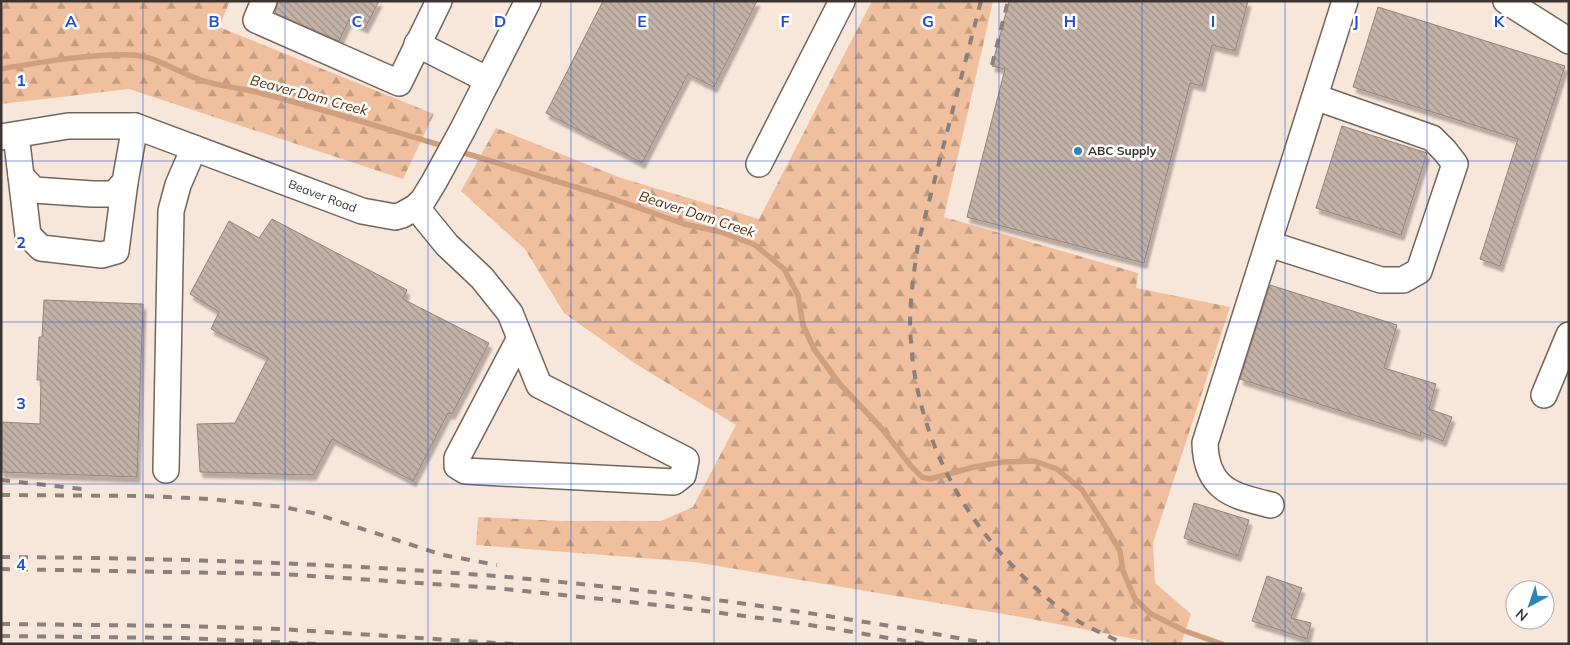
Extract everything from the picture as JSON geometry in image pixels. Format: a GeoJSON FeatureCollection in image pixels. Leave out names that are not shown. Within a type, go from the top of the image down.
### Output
{"type":"FeatureCollection","features":[{"type":"Feature","properties":{"kind":"street"},"geometry":{"type":"LineString","coordinates":[[264,1],[256,20],[399,83],[439,1]]}},
{"type":"Feature","properties":{"kind":"street","name":"Beaver Road"},"geometry":{"type":"LineString","coordinates":[[8,136],[68,126],[135,126],[362,211],[395,217],[416,207],[423,200],[464,129],[528,1]]}},
{"type":"Feature","properties":{"kind":"street"},"geometry":{"type":"LineString","coordinates":[[759,164],[842,1]]}},
{"type":"Feature","properties":{"kind":"street"},"geometry":{"type":"LineString","coordinates":[[1271,505],[1242,498],[1222,486],[1209,469],[1205,458],[1204,443],[1316,97],[1345,1]]}},
{"type":"Feature","properties":{"kind":"street"},"geometry":{"type":"LineString","coordinates":[[1506,1],[1569,41]]}},
{"type":"Feature","properties":{"kind":"street"},"geometry":{"type":"LineString","coordinates":[[417,44],[488,80]]}},
{"type":"Feature","properties":{"kind":"street"},"geometry":{"type":"LineString","coordinates":[[1269,244],[1381,280],[1403,280],[1420,271],[1454,164],[1446,152],[1432,138],[1316,97]]}},
{"type":"Feature","properties":{"kind":"street"},"geometry":{"type":"LineString","coordinates":[[8,136],[21,176],[28,235],[41,248],[102,255],[116,251],[135,126]]}},
{"type":"Feature","properties":{"kind":"street"},"geometry":{"type":"LineString","coordinates":[[166,470],[171,211],[178,185],[194,148]]}},
{"type":"Feature","properties":{"kind":"street"},"geometry":{"type":"LineString","coordinates":[[21,176],[34,190],[92,194],[114,194],[125,182]]}},
{"type":"Feature","properties":{"kind":"street"},"geometry":{"type":"LineString","coordinates":[[416,207],[447,245],[482,278],[510,313],[539,385],[686,460],[684,475],[674,482],[465,471],[457,466],[457,458],[520,338]]}},
{"type":"Feature","properties":{"kind":"street"},"geometry":{"type":"LineString","coordinates":[[1544,395],[1569,335]]}},
{"type":"Feature","properties":{"kind":"green space"},"geometry":{"type":"Polygon","coordinates":[[[1,1],[230,1],[219,27],[434,114],[403,179],[129,89],[1,104],[1,1]]]}},
{"type":"Feature","properties":{"kind":"green space"},"geometry":{"type":"Polygon","coordinates":[[[872,1],[993,1],[944,217],[1138,273],[1136,288],[1230,307],[1153,543],[1155,583],[1191,614],[1181,644],[1160,644],[1021,617],[694,562],[476,545],[478,517],[561,521],[661,521],[693,507],[736,425],[636,364],[564,313],[525,249],[461,191],[496,128],[621,178],[759,219],[872,1]]]}},
{"type":"Feature","properties":{"kind":"building"},"geometry":{"type":"Polygon","coordinates":[[[278,1],[379,1],[365,28],[349,20],[339,41],[275,13],[278,1]]]}},
{"type":"Feature","properties":{"kind":"building"},"geometry":{"type":"Polygon","coordinates":[[[603,1],[757,1],[714,87],[688,74],[642,163],[546,113],[603,1]]]}},
{"type":"Feature","properties":{"kind":"building","name":"ABC Supply"},"geometry":{"type":"Polygon","coordinates":[[[1009,1],[1248,1],[1235,51],[1212,45],[1202,86],[1190,83],[1144,263],[967,217],[1005,69],[992,66],[1009,1]]]}},
{"type":"Feature","properties":{"kind":"building"},"geometry":{"type":"Polygon","coordinates":[[[1378,7],[1565,66],[1500,266],[1480,259],[1518,139],[1353,87],[1378,7]]]}},
{"type":"Feature","properties":{"kind":"building"},"geometry":{"type":"Polygon","coordinates":[[[1342,126],[1427,153],[1401,235],[1316,208],[1342,126]]]}},
{"type":"Feature","properties":{"kind":"building"},"geometry":{"type":"Polygon","coordinates":[[[272,219],[407,290],[403,299],[489,343],[452,414],[448,413],[413,481],[332,439],[313,475],[200,472],[197,424],[235,423],[268,358],[211,329],[219,312],[190,294],[229,221],[259,238],[272,219]]]}},
{"type":"Feature","properties":{"kind":"building"},"geometry":{"type":"Polygon","coordinates":[[[1270,285],[1397,325],[1384,368],[1436,384],[1429,409],[1452,417],[1443,441],[1421,432],[1420,436],[1240,379],[1270,285]]]}},
{"type":"Feature","properties":{"kind":"building"},"geometry":{"type":"Polygon","coordinates":[[[44,300],[143,304],[137,477],[1,472],[1,422],[40,424],[41,380],[37,380],[39,337],[42,337],[44,300]]]}},
{"type":"Feature","properties":{"kind":"building"},"geometry":{"type":"Polygon","coordinates":[[[1194,503],[1249,520],[1238,556],[1184,538],[1194,503]]]}},
{"type":"Feature","properties":{"kind":"building"},"geometry":{"type":"Polygon","coordinates":[[[1267,576],[1302,588],[1291,618],[1311,623],[1307,639],[1252,621],[1267,576]]]}},
{"type":"Feature","properties":{"kind":"waterway","name":"Beaver Dam Creek"},"geometry":{"type":"LineString","coordinates":[[1,69],[85,57],[143,56],[209,82],[287,100],[447,147]]}},
{"type":"Feature","properties":{"kind":"waterway","name":"Beaver Dam Creek"},"geometry":{"type":"LineString","coordinates":[[458,151],[608,197],[684,224],[721,232],[755,245],[784,269],[798,295],[803,325],[814,349],[839,383],[883,430],[922,477],[930,479],[974,467],[1003,462],[1034,461],[1057,469],[1082,490],[1106,527],[1120,551],[1123,571],[1135,599],[1151,614],[1185,631],[1222,644]]}},
{"type":"Feature","properties":{"kind":"railway"},"geometry":{"type":"LineString","coordinates":[[981,1],[918,244],[911,296],[910,327],[917,387],[936,449],[966,507],[985,533],[1006,559],[1055,604],[1083,624],[1124,644]]}},
{"type":"Feature","properties":{"kind":"railway"},"geometry":{"type":"LineString","coordinates":[[992,65],[1008,1]]}},
{"type":"Feature","properties":{"kind":"railway"},"geometry":{"type":"LineString","coordinates":[[1,480],[90,490]]}},
{"type":"Feature","properties":{"kind":"railway"},"geometry":{"type":"LineString","coordinates":[[1,495],[145,496],[209,499],[283,507],[313,513],[443,555],[497,565]]}},
{"type":"Feature","properties":{"kind":"railway"},"geometry":{"type":"LineString","coordinates":[[1,557],[248,562],[495,576],[681,595],[867,622],[990,644]]}},
{"type":"Feature","properties":{"kind":"railway"},"geometry":{"type":"LineString","coordinates":[[1,569],[282,574],[495,588],[667,606],[798,623],[925,644]]}},
{"type":"Feature","properties":{"kind":"railway"},"geometry":{"type":"LineString","coordinates":[[1,624],[280,629],[513,644]]}},
{"type":"Feature","properties":{"kind":"railway"},"geometry":{"type":"LineString","coordinates":[[1,636],[184,638],[317,644]]}},
{"type":"Feature","properties":{"kind":"place","name":"ABC Supply"},"geometry":{"type":"Point","coordinates":[1078,151]}}]}
